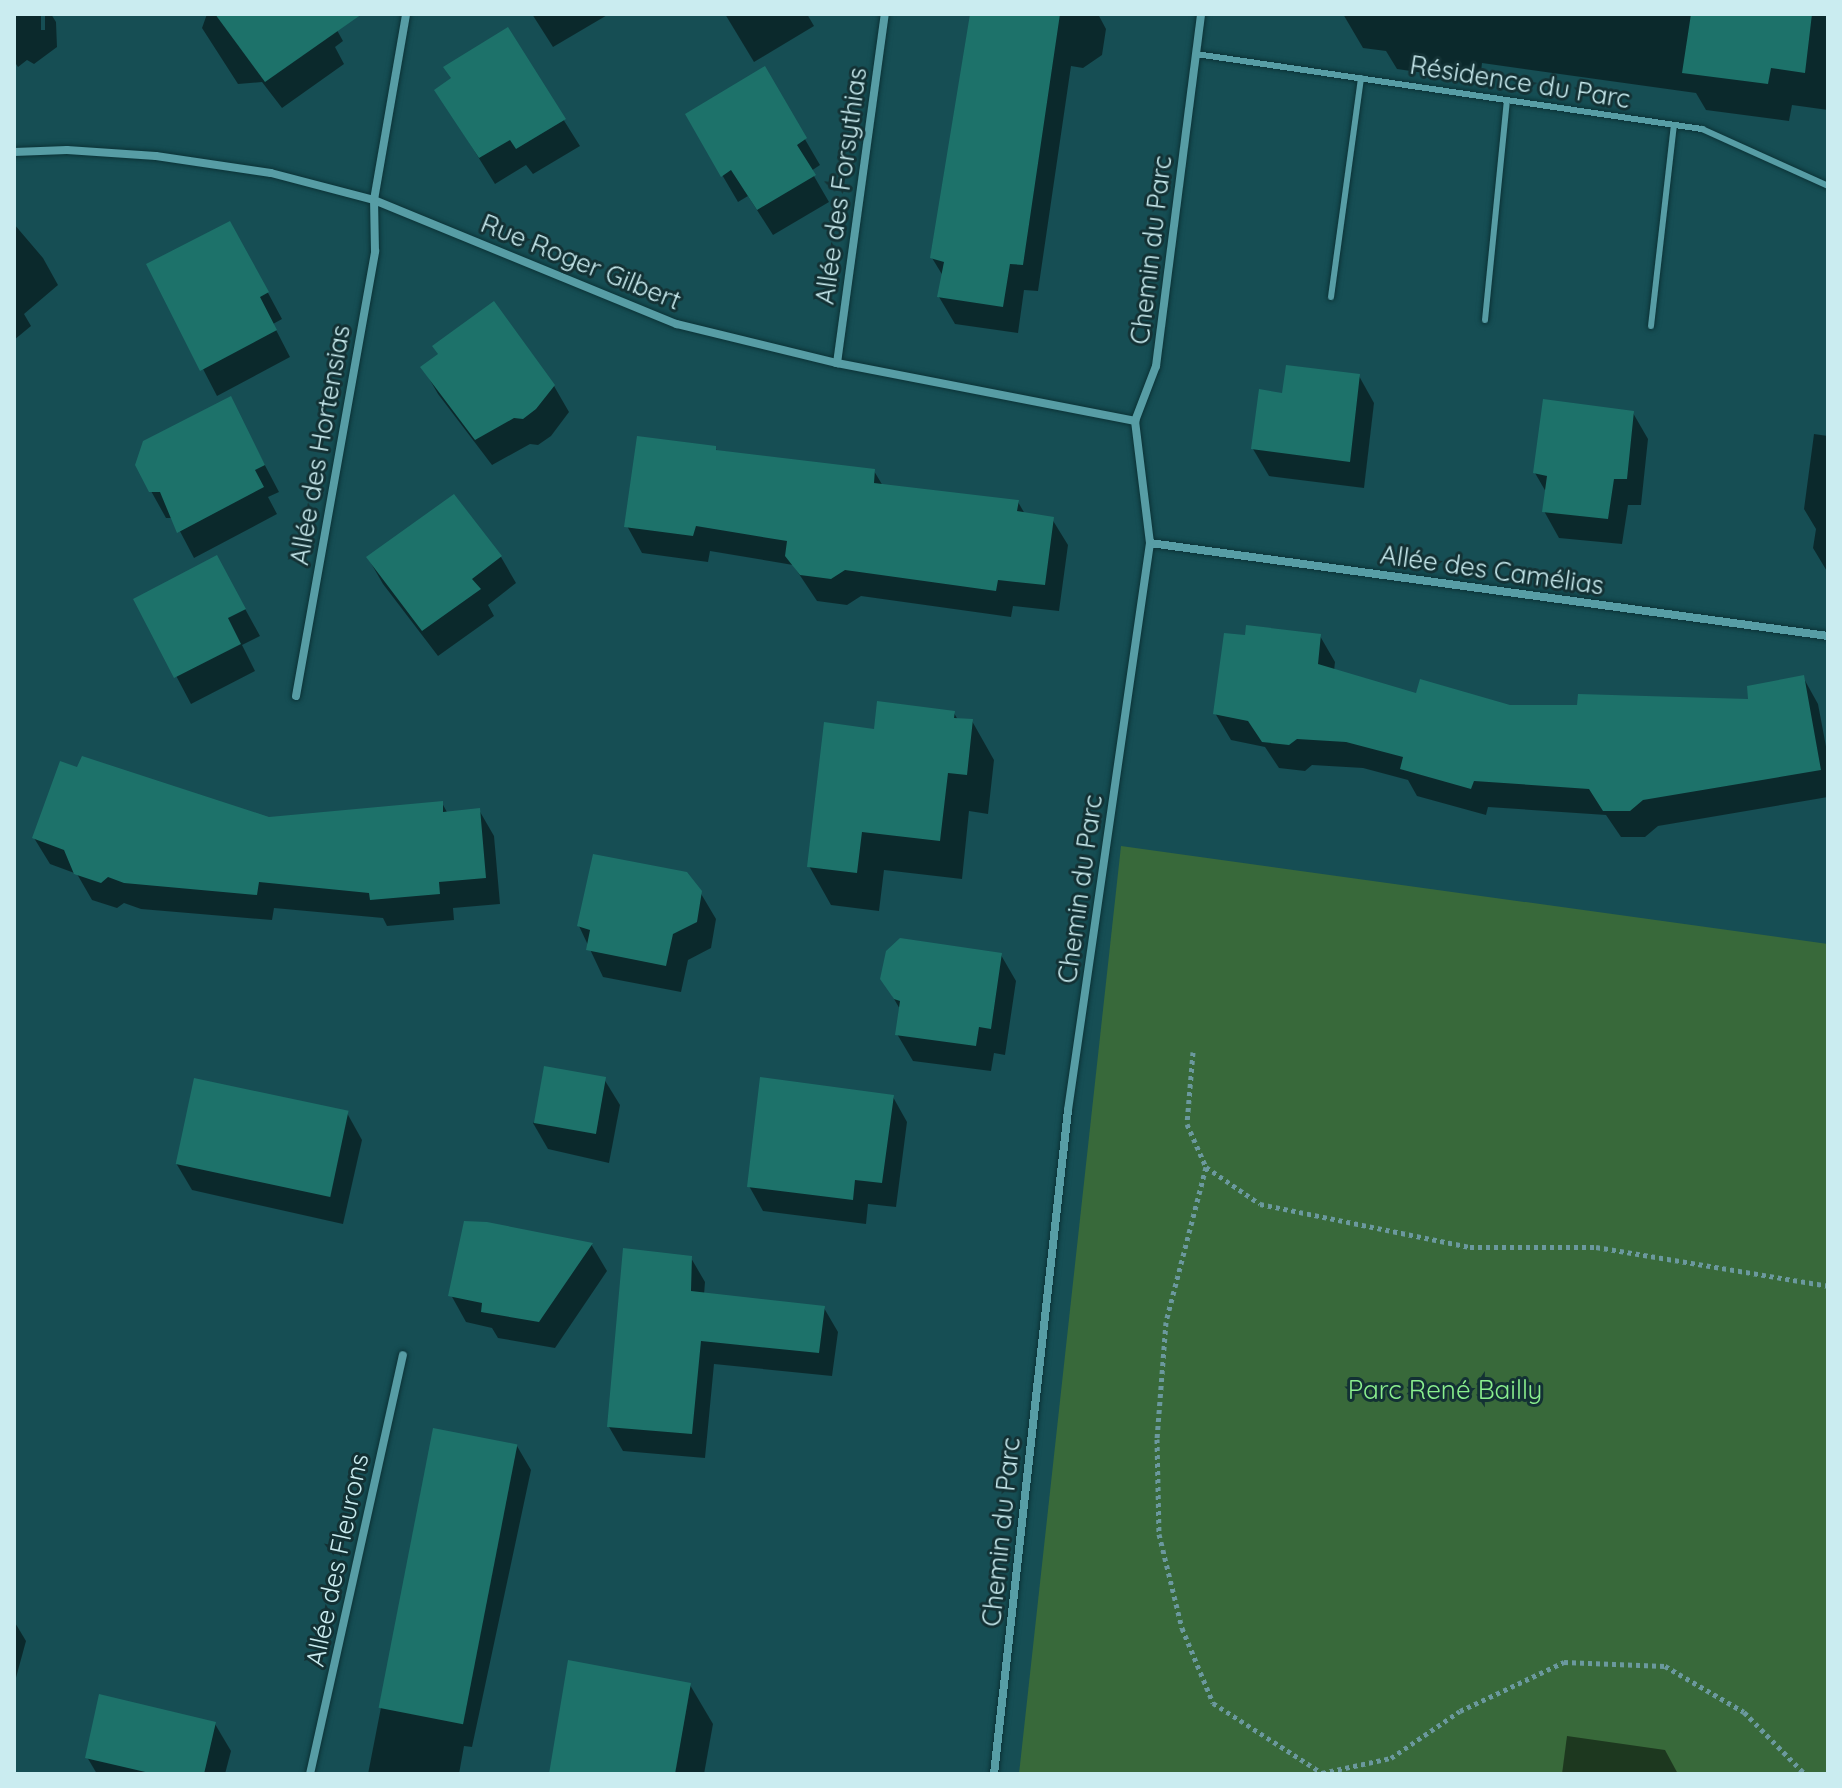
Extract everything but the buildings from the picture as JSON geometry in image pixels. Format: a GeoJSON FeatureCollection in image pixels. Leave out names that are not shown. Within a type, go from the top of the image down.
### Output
{"type":"FeatureCollection","features":[{"type":"Feature","properties":{"kind":"street","name":"Allée des Hortensias"},"geometry":{"type":"LineString","coordinates":[[296,696],[375,251],[374,200],[406,14]]}},
{"type":"Feature","properties":{"kind":"street","name":"Allée des Forsythias"},"geometry":{"type":"LineString","coordinates":[[837,363],[885,14]]}},
{"type":"Feature","properties":{"kind":"street","name":"Chemin du Parc"},"geometry":{"type":"LineString","coordinates":[[994,1774],[1068,1110],[1150,543],[1135,421],[1156,366],[1201,14]]}},
{"type":"Feature","properties":{"kind":"street","name":"Rue Roger Gilbert"},"geometry":{"type":"LineString","coordinates":[[14,152],[67,150],[156,156],[271,173],[374,200],[677,324],[837,363],[1135,421]]}},
{"type":"Feature","properties":{"kind":"street","name":"Allée des Camélias"},"geometry":{"type":"LineString","coordinates":[[1150,543],[1828,636]]}},
{"type":"Feature","properties":{"kind":"street","name":"Allée des Fleurons"},"geometry":{"type":"LineString","coordinates":[[310,1774],[403,1355]]}},
{"type":"Feature","properties":{"kind":"lane","name":"Résidence du Parc"},"geometry":{"type":"LineString","coordinates":[[1196,54],[1702,129],[1828,186]]}},
{"type":"Feature","properties":{"kind":"lane"},"geometry":{"type":"LineString","coordinates":[[1331,297],[1361,78]]}},
{"type":"Feature","properties":{"kind":"lane"},"geometry":{"type":"LineString","coordinates":[[1485,320],[1507,100]]}},
{"type":"Feature","properties":{"kind":"lane"},"geometry":{"type":"LineString","coordinates":[[1651,326],[1674,125]]}},
{"type":"Feature","properties":{"kind":"path"},"geometry":{"type":"LineString","coordinates":[[1193,1052],[1187,1124],[1206,1167],[1260,1204],[1456,1244],[1596,1247],[1828,1286]]}},
{"type":"Feature","properties":{"kind":"path"},"geometry":{"type":"LineString","coordinates":[[1206,1167],[1166,1322],[1157,1439],[1159,1534],[1182,1628],[1213,1703],[1322,1773],[1391,1758],[1460,1711],[1564,1662],[1665,1666],[1744,1712],[1805,1774]]}},
{"type":"Feature","properties":{"kind":"green space","name":"Parc René Bailly"},"geometry":{"type":"Polygon","coordinates":[[[1121,846],[1828,944],[1828,1774],[1019,1774],[1121,846]]]}}]}
